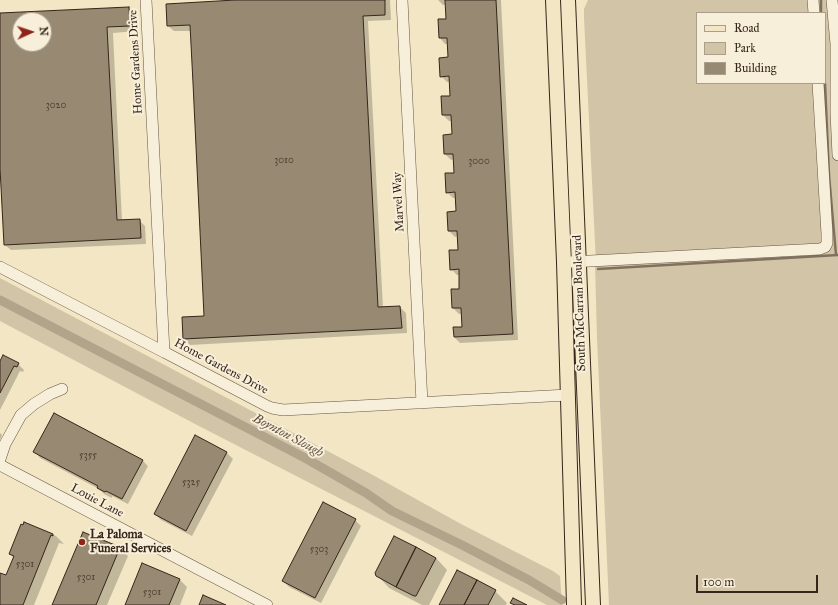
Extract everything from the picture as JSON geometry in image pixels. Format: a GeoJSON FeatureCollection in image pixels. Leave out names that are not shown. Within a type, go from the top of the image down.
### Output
{"type":"FeatureCollection","features":[{"type":"Feature","properties":{"kind":"main road","name":"South McCarran Boulevard"},"geometry":{"type":"LineString","coordinates":[[553,0],[568,395],[574,605]]}},
{"type":"Feature","properties":{"kind":"main road","name":"South McCarran Boulevard"},"geometry":{"type":"LineString","coordinates":[[568,0],[593,605]]}},
{"type":"Feature","properties":{"kind":"main road"},"geometry":{"type":"LineString","coordinates":[[569,36],[575,0]]}},
{"type":"Feature","properties":{"kind":"main road"},"geometry":{"type":"LineString","coordinates":[[568,395],[574,402],[577,411],[581,496],[584,521],[590,544]]}},
{"type":"Feature","properties":{"kind":"street","name":"Home Gardens Drive"},"geometry":{"type":"LineString","coordinates":[[146,0],[164,352],[267,406],[287,410],[568,395]]}},
{"type":"Feature","properties":{"kind":"street","name":"Marvel Way"},"geometry":{"type":"LineString","coordinates":[[402,0],[422,403]]}},
{"type":"Feature","properties":{"kind":"street"},"geometry":{"type":"LineString","coordinates":[[813,0],[814,12]]}},
{"type":"Feature","properties":{"kind":"street"},"geometry":{"type":"LineString","coordinates":[[832,0],[836,44],[836,113],[838,155]]}},
{"type":"Feature","properties":{"kind":"street"},"geometry":{"type":"LineString","coordinates":[[562,262],[820,249],[825,247],[827,243],[827,234],[818,84]]}},
{"type":"Feature","properties":{"kind":"street"},"geometry":{"type":"LineString","coordinates":[[0,266],[164,352]]}},
{"type":"Feature","properties":{"kind":"street"},"geometry":{"type":"LineString","coordinates":[[0,459],[5,444],[21,415],[45,397],[62,389]]}},
{"type":"Feature","properties":{"kind":"street","name":"Louie Lane"},"geometry":{"type":"LineString","coordinates":[[0,465],[267,605]]}},
{"type":"Feature","properties":{"kind":"green space"},"geometry":{"type":"Polygon","coordinates":[[[588,0],[838,0],[838,605],[609,605],[597,338],[596,263],[584,9],[588,0]]]}},
{"type":"Feature","properties":{"kind":"green space"},"geometry":{"type":"Polygon","coordinates":[[[0,278],[371,474],[461,524],[553,571],[560,576],[562,605],[547,605],[197,425],[0,321],[0,278]]]}},
{"type":"Feature","properties":{"kind":"building"},"geometry":{"type":"Polygon","coordinates":[[[235,0],[385,0],[385,15],[363,16],[378,307],[400,306],[402,328],[183,339],[182,317],[204,316],[193,83],[190,25],[167,26],[166,4],[235,0]]]}},
{"type":"Feature","properties":{"kind":"building"},"geometry":{"type":"Polygon","coordinates":[[[445,0],[496,0],[513,334],[454,337],[453,327],[462,327],[461,308],[452,308],[451,289],[459,289],[459,269],[450,270],[449,250],[458,250],[457,231],[448,231],[447,212],[456,211],[455,192],[446,193],[445,173],[454,173],[453,154],[444,154],[443,135],[452,134],[451,115],[442,115],[441,96],[450,96],[449,76],[440,77],[439,58],[448,57],[447,38],[439,38],[438,19],[446,19],[445,0]]]}},
{"type":"Feature","properties":{"kind":"building"},"geometry":{"type":"Polygon","coordinates":[[[129,7],[130,26],[107,27],[117,220],[140,219],[141,238],[4,245],[0,168],[0,13],[12,12],[12,52],[52,52],[52,12],[22,12],[129,7]]]}},
{"type":"Feature","properties":{"kind":"building"},"geometry":{"type":"Polygon","coordinates":[[[3,355],[19,363],[17,367],[14,366],[0,393],[0,361],[3,355]]]}},
{"type":"Feature","properties":{"kind":"building"},"geometry":{"type":"Polygon","coordinates":[[[54,413],[143,460],[122,499],[97,488],[98,486],[33,452],[54,413]]]}},
{"type":"Feature","properties":{"kind":"building"},"geometry":{"type":"Polygon","coordinates":[[[195,435],[227,452],[186,531],[154,514],[195,435]]]}},
{"type":"Feature","properties":{"kind":"building"},"geometry":{"type":"Polygon","coordinates":[[[323,502],[356,519],[315,598],[282,581],[323,502]]]}},
{"type":"Feature","properties":{"kind":"building"},"geometry":{"type":"Polygon","coordinates":[[[24,522],[53,534],[53,536],[51,535],[23,605],[0,605],[0,573],[6,575],[14,556],[9,554],[21,524],[23,525],[24,522]]]}},
{"type":"Feature","properties":{"kind":"building"},"geometry":{"type":"Polygon","coordinates":[[[83,532],[120,547],[96,605],[52,605],[83,532]]]}},
{"type":"Feature","properties":{"kind":"building"},"geometry":{"type":"Polygon","coordinates":[[[394,536],[416,547],[396,587],[376,576],[375,573],[394,536]]]}},
{"type":"Feature","properties":{"kind":"building"},"geometry":{"type":"Polygon","coordinates":[[[416,547],[436,558],[416,596],[414,596],[396,587],[416,547]]]}},
{"type":"Feature","properties":{"kind":"building"},"geometry":{"type":"Polygon","coordinates":[[[142,563],[180,579],[169,605],[125,605],[142,563]]]}},
{"type":"Feature","properties":{"kind":"building"},"geometry":{"type":"Polygon","coordinates":[[[457,570],[477,580],[464,605],[439,605],[457,570]]]}},
{"type":"Feature","properties":{"kind":"building"},"geometry":{"type":"Polygon","coordinates":[[[477,580],[496,590],[488,605],[464,605],[477,580]]]}},
{"type":"Feature","properties":{"kind":"building"},"geometry":{"type":"Polygon","coordinates":[[[203,595],[226,605],[199,605],[203,595]]]}},
{"type":"Feature","properties":{"kind":"building"},"geometry":{"type":"Polygon","coordinates":[[[513,598],[527,605],[515,605],[510,603],[513,598]]]}},
{"type":"Feature","properties":{"kind":"waterway"},"geometry":{"type":"LineString","coordinates":[[821,0],[821,12]]}},
{"type":"Feature","properties":{"kind":"waterway"},"geometry":{"type":"LineString","coordinates":[[825,84],[829,175],[836,255]]}},
{"type":"Feature","properties":{"kind":"waterway"},"geometry":{"type":"LineString","coordinates":[[598,269],[838,255]]}},
{"type":"Feature","properties":{"kind":"waterway","name":"Boynton Slough"},"geometry":{"type":"LineString","coordinates":[[0,300],[305,458],[366,493],[392,511],[529,580],[562,600]]}},
{"type":"Feature","properties":{"kind":"place","name":"La Paloma Funeral Services"},"geometry":{"type":"Point","coordinates":[82,542]}}]}
